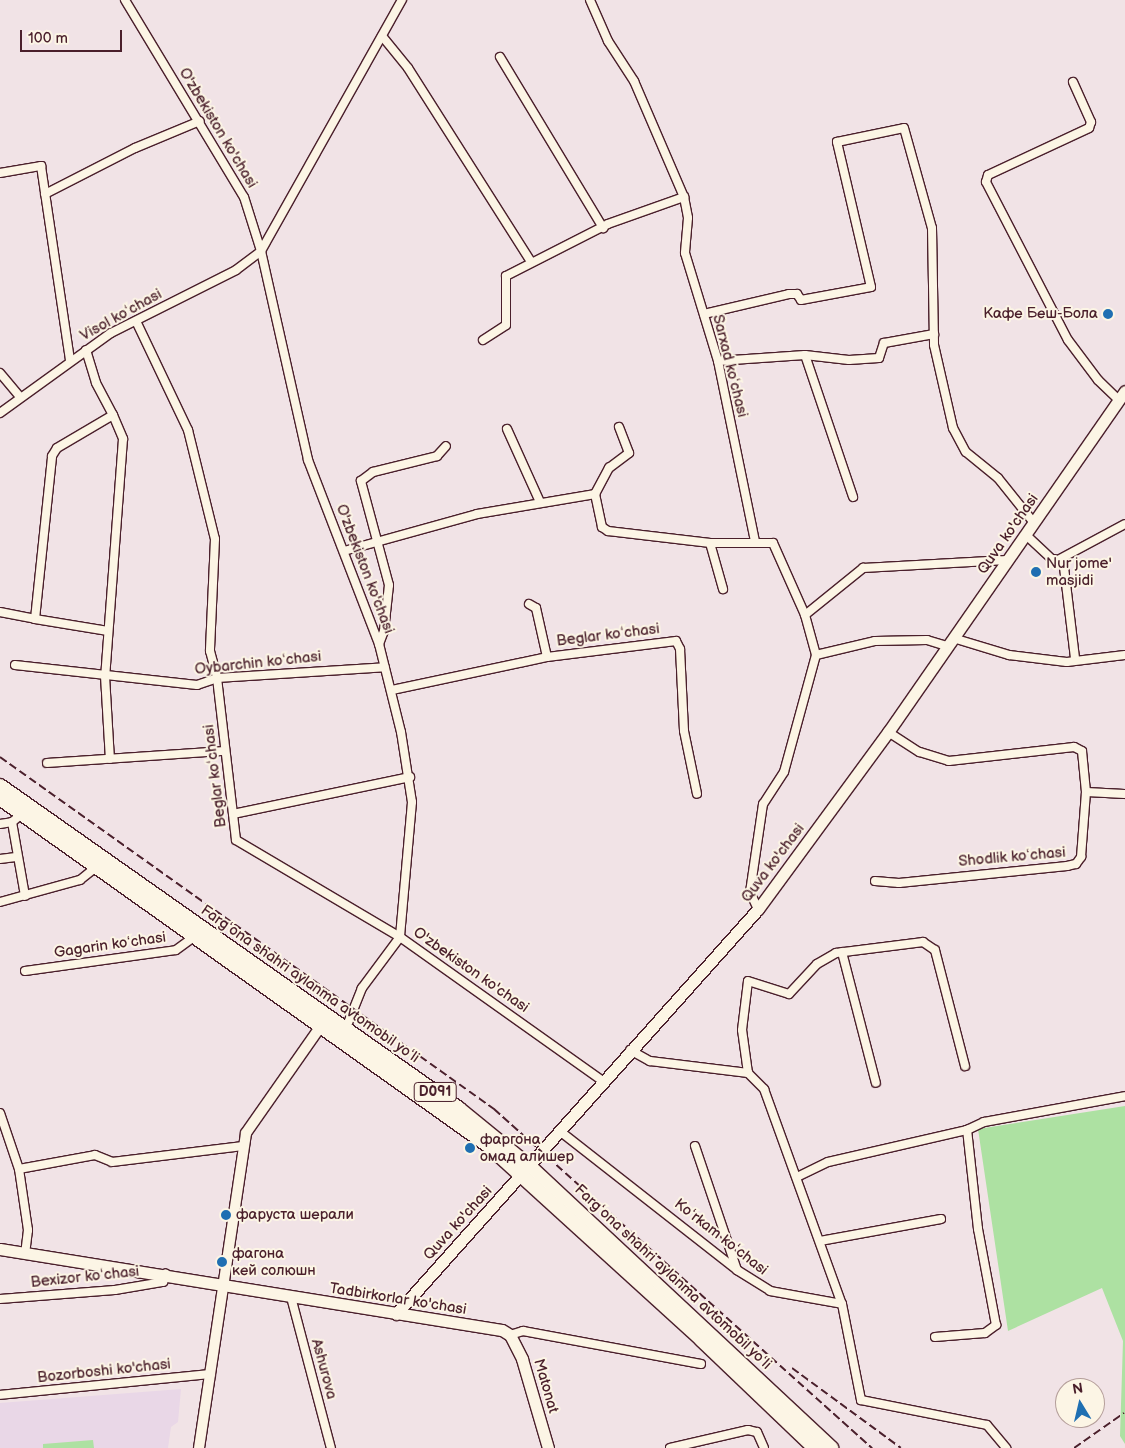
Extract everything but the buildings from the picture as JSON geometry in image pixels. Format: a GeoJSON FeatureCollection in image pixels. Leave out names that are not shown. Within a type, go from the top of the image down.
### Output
{"type":"FeatureCollection","features":[{"type":"Feature","properties":{"kind":"highway","name":"Fargʻona shahri aylanma avtomobil yoʻli"},"geometry":{"type":"LineString","coordinates":[[0,786],[325,1021],[451,1117],[526,1171]]}},
{"type":"Feature","properties":{"kind":"highway","name":"Fargʻona shahri aylanma avtomobil yoʻli"},"geometry":{"type":"LineString","coordinates":[[0,798],[17,818],[96,867],[194,937],[325,1021],[346,1028],[459,1109],[739,1368],[831,1448]]}},
{"type":"Feature","properties":{"kind":"highway","name":"Fargʻona shahri aylanma avtomobil yoʻli"},"geometry":{"type":"LineString","coordinates":[[739,1368],[815,1448]]}},
{"type":"Feature","properties":{"kind":"main road","name":"Quva ko'chasi"},"geometry":{"type":"LineString","coordinates":[[396,1314],[561,1132],[630,1050],[758,909],[888,732],[1122,396]]}},
{"type":"Feature","properties":{"kind":"main road","name":"Tadbirkorlar ko'chasi"},"geometry":{"type":"LineString","coordinates":[[0,1249],[166,1273],[510,1335]]}},
{"type":"Feature","properties":{"kind":"main road","name":"Matonat"},"geometry":{"type":"LineString","coordinates":[[510,1335],[522,1359],[548,1448]]}},
{"type":"Feature","properties":{"kind":"street","name":"O'zbekiston ko'chasi"},"geometry":{"type":"LineString","coordinates":[[125,0],[200,121],[244,197],[261,251],[308,460],[379,644],[392,690],[410,777],[412,802],[400,936],[604,1082]]}},
{"type":"Feature","properties":{"kind":"street"},"geometry":{"type":"LineString","coordinates":[[261,251],[402,0]]}},
{"type":"Feature","properties":{"kind":"street","name":"Sarxad koʻchasi"},"geometry":{"type":"LineString","coordinates":[[590,0],[608,41],[634,81],[684,197],[688,218],[685,253],[718,361],[754,542]]}},
{"type":"Feature","properties":{"kind":"street"},"geometry":{"type":"LineString","coordinates":[[382,36],[408,68],[531,262]]}},
{"type":"Feature","properties":{"kind":"street"},"geometry":{"type":"LineString","coordinates":[[500,58],[603,228]]}},
{"type":"Feature","properties":{"kind":"street"},"geometry":{"type":"LineString","coordinates":[[1073,82],[1091,122],[1089,128],[988,175],[986,182],[1068,340],[1098,380],[1122,396]]}},
{"type":"Feature","properties":{"kind":"street"},"geometry":{"type":"LineString","coordinates":[[45,194],[136,148],[200,121]]}},
{"type":"Feature","properties":{"kind":"street"},"geometry":{"type":"LineString","coordinates":[[704,314],[789,294],[797,294],[801,300],[870,287],[837,142],[898,127],[906,133],[932,228],[934,334],[941,386],[952,428],[966,452],[998,478],[1034,523]]}},
{"type":"Feature","properties":{"kind":"street"},"geometry":{"type":"LineString","coordinates":[[0,173],[41,166],[70,360]]}},
{"type":"Feature","properties":{"kind":"street"},"geometry":{"type":"LineString","coordinates":[[483,340],[506,325],[504,280],[531,262],[603,228],[684,197]]}},
{"type":"Feature","properties":{"kind":"street","name":"Visol koʻchasi"},"geometry":{"type":"LineString","coordinates":[[0,413],[86,350],[136,320],[236,270],[261,251]]}},
{"type":"Feature","properties":{"kind":"street","name":"Beglar koʻchasi"},"geometry":{"type":"LineString","coordinates":[[136,320],[188,430],[213,531],[210,651],[217,678],[236,840],[400,936]]}},
{"type":"Feature","properties":{"kind":"street"},"geometry":{"type":"LineString","coordinates":[[718,361],[805,355],[849,360],[879,358],[884,343],[934,334]]}},
{"type":"Feature","properties":{"kind":"street"},"geometry":{"type":"LineString","coordinates":[[86,350],[96,382],[123,440],[105,676],[110,760]]}},
{"type":"Feature","properties":{"kind":"street"},"geometry":{"type":"LineString","coordinates":[[805,355],[853,497]]}},
{"type":"Feature","properties":{"kind":"street"},"geometry":{"type":"LineString","coordinates":[[0,373],[20,397]]}},
{"type":"Feature","properties":{"kind":"street"},"geometry":{"type":"LineString","coordinates":[[35,619],[52,456],[57,448],[113,415]]}},
{"type":"Feature","properties":{"kind":"street"},"geometry":{"type":"LineString","coordinates":[[619,427],[629,453],[609,468],[595,494],[605,530],[710,543],[754,542],[775,545],[785,577],[805,615],[816,655],[792,750],[784,772],[763,804],[750,892],[758,909]]}},
{"type":"Feature","properties":{"kind":"street"},"geometry":{"type":"LineString","coordinates":[[508,429],[540,502]]}},
{"type":"Feature","properties":{"kind":"street"},"geometry":{"type":"LineString","coordinates":[[379,644],[384,631],[389,585],[377,542],[363,478],[437,456],[446,446]]}},
{"type":"Feature","properties":{"kind":"street"},"geometry":{"type":"LineString","coordinates":[[344,551],[477,514],[595,494]]}},
{"type":"Feature","properties":{"kind":"street"},"geometry":{"type":"LineString","coordinates":[[1026,535],[1052,559],[1063,559],[1125,524]]}},
{"type":"Feature","properties":{"kind":"street"},"geometry":{"type":"LineString","coordinates":[[710,543],[723,590]]}},
{"type":"Feature","properties":{"kind":"street"},"geometry":{"type":"LineString","coordinates":[[1063,559],[1076,658]]}},
{"type":"Feature","properties":{"kind":"street"},"geometry":{"type":"LineString","coordinates":[[805,615],[863,568],[1008,560]]}},
{"type":"Feature","properties":{"kind":"street"},"geometry":{"type":"LineString","coordinates":[[529,604],[536,608],[547,657]]}},
{"type":"Feature","properties":{"kind":"street"},"geometry":{"type":"LineString","coordinates":[[0,612],[108,631]]}},
{"type":"Feature","properties":{"kind":"street"},"geometry":{"type":"LineString","coordinates":[[816,655],[875,641],[927,640],[950,642],[1009,655],[1067,662],[1076,658],[1125,655]]}},
{"type":"Feature","properties":{"kind":"street","name":"Beglar koʻchasi"},"geometry":{"type":"LineString","coordinates":[[392,690],[547,657],[678,642],[684,731],[697,794]]}},
{"type":"Feature","properties":{"kind":"street","name":"Oybarchin koʻchasi"},"geometry":{"type":"LineString","coordinates":[[16,665],[197,685],[217,678],[385,667]]}},
{"type":"Feature","properties":{"kind":"street","name":"Shodlik koʻchasi"},"geometry":{"type":"LineString","coordinates":[[875,880],[899,883],[1076,864],[1081,857],[1086,792],[1085,761],[1082,751],[1074,747],[949,761],[919,752],[888,732]]}},
{"type":"Feature","properties":{"kind":"street"},"geometry":{"type":"LineString","coordinates":[[47,763],[225,751]]}},
{"type":"Feature","properties":{"kind":"street"},"geometry":{"type":"LineString","coordinates":[[233,814],[410,777]]}},
{"type":"Feature","properties":{"kind":"street"},"geometry":{"type":"LineString","coordinates":[[1086,792],[1125,794]]}},
{"type":"Feature","properties":{"kind":"street"},"geometry":{"type":"LineString","coordinates":[[0,824],[17,818],[16,857],[25,896]]}},
{"type":"Feature","properties":{"kind":"street"},"geometry":{"type":"LineString","coordinates":[[0,859],[16,857]]}},
{"type":"Feature","properties":{"kind":"street"},"geometry":{"type":"LineString","coordinates":[[0,902],[80,880],[96,867]]}},
{"type":"Feature","properties":{"kind":"street"},"geometry":{"type":"LineString","coordinates":[[346,1028],[362,988],[400,936]]}},
{"type":"Feature","properties":{"kind":"street","name":"Gagarin koʻchasi"},"geometry":{"type":"LineString","coordinates":[[25,971],[176,950],[194,937]]}},
{"type":"Feature","properties":{"kind":"street"},"geometry":{"type":"LineString","coordinates":[[965,1066],[932,946],[923,942],[878,945],[842,952],[818,964],[789,994],[748,981],[742,1030],[748,1073],[764,1089],[842,1304],[857,1394],[862,1400],[987,1425],[1006,1448]]}},
{"type":"Feature","properties":{"kind":"street"},"geometry":{"type":"LineString","coordinates":[[842,952],[876,1083]]}},
{"type":"Feature","properties":{"kind":"street"},"geometry":{"type":"LineString","coordinates":[[199,1448],[243,1146],[247,1130],[325,1021]]}},
{"type":"Feature","properties":{"kind":"street"},"geometry":{"type":"LineString","coordinates":[[630,1050],[650,1061],[748,1073]]}},
{"type":"Feature","properties":{"kind":"street"},"geometry":{"type":"LineString","coordinates":[[796,1177],[828,1162],[967,1130],[984,1122],[1125,1096]]}},
{"type":"Feature","properties":{"kind":"street"},"geometry":{"type":"LineString","coordinates":[[0,1113],[19,1169],[28,1230],[25,1253]]}},
{"type":"Feature","properties":{"kind":"street"},"geometry":{"type":"LineString","coordinates":[[935,1337],[985,1333],[996,1324],[978,1229],[967,1130]]}},
{"type":"Feature","properties":{"kind":"street","name":"Koʻrkam koʻchasi"},"geometry":{"type":"LineString","coordinates":[[561,1132],[736,1270],[770,1291],[842,1304]]}},
{"type":"Feature","properties":{"kind":"street"},"geometry":{"type":"LineString","coordinates":[[19,1169],[101,1155],[112,1162],[243,1146]]}},
{"type":"Feature","properties":{"kind":"street"},"geometry":{"type":"LineString","coordinates":[[695,1146],[736,1270]]}},
{"type":"Feature","properties":{"kind":"street"},"geometry":{"type":"LineString","coordinates":[[820,1241],[941,1219]]}},
{"type":"Feature","properties":{"kind":"street","name":"Bexizor koʻchasi"},"geometry":{"type":"LineString","coordinates":[[0,1299],[115,1290],[163,1282],[166,1273]]}},
{"type":"Feature","properties":{"kind":"street","name":"Ashurova"},"geometry":{"type":"LineString","coordinates":[[291,1297],[331,1448]]}},
{"type":"Feature","properties":{"kind":"street","name":"Tadbirkorlar ko'chasi"},"geometry":{"type":"LineString","coordinates":[[510,1335],[523,1331],[701,1364]]}},
{"type":"Feature","properties":{"kind":"street","name":"Bozorboshi ko'chasi"},"geometry":{"type":"LineString","coordinates":[[0,1395],[211,1374]]}},
{"type":"Feature","properties":{"kind":"street"},"geometry":{"type":"LineString","coordinates":[[670,1448],[748,1430],[757,1432],[764,1448]]}},
{"type":"Feature","properties":{"kind":"shaded area"},"geometry":{"type":"Polygon","coordinates":[[[181,1389],[178,1422],[171,1427],[168,1448],[0,1448],[0,1403],[181,1389]]]}},
{"type":"Feature","properties":{"kind":"green space"},"geometry":{"type":"Polygon","coordinates":[[[1125,1106],[1125,1444],[1120,1436],[1123,1341],[1102,1288],[1008,1331],[978,1129],[1125,1106]]]}},
{"type":"Feature","properties":{"kind":"green space"},"geometry":{"type":"Polygon","coordinates":[[[93,1440],[94,1448],[43,1448],[43,1444],[93,1440]]]}},
{"type":"Feature","properties":{"kind":"railway"},"geometry":{"type":"LineString","coordinates":[[0,757],[494,1109],[872,1448]]}},
{"type":"Feature","properties":{"kind":"railway"},"geometry":{"type":"LineString","coordinates":[[792,1368],[901,1448]]}},
{"type":"Feature","properties":{"kind":"railway"},"geometry":{"type":"LineString","coordinates":[[1074,1448],[1124,1413]]}},
{"type":"Feature","properties":{"kind":"place","name":"Кафе Беш-Бола"},"geometry":{"type":"Point","coordinates":[1108,314]}},
{"type":"Feature","properties":{"kind":"place","name":"Nur jome' masjidi"},"geometry":{"type":"Point","coordinates":[1036,572]}},
{"type":"Feature","properties":{"kind":"place","name":"фаргона омад алишер"},"geometry":{"type":"Point","coordinates":[470,1148]}},
{"type":"Feature","properties":{"kind":"place","name":"фаруста шерали"},"geometry":{"type":"Point","coordinates":[226,1215]}},
{"type":"Feature","properties":{"kind":"place","name":"фагона кей солюшн"},"geometry":{"type":"Point","coordinates":[222,1262]}}]}
